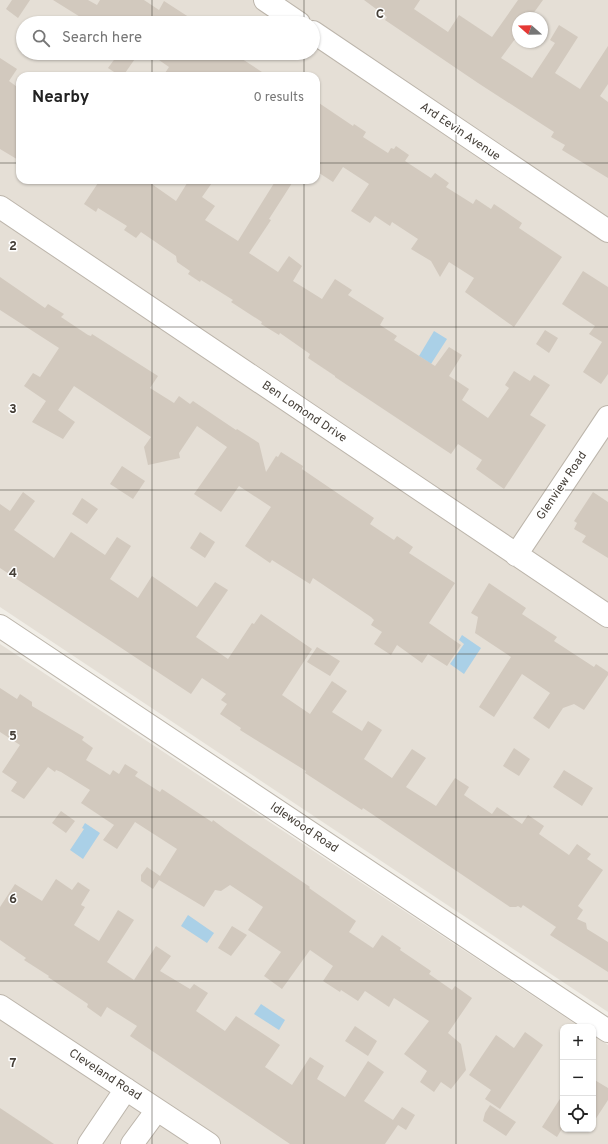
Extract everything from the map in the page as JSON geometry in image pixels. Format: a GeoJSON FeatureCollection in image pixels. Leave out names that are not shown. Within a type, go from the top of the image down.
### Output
{"type":"FeatureCollection","features":[{"type":"Feature","properties":{"kind":"street"},"geometry":{"type":"LineString","coordinates":[[265,0],[289,16]]}},
{"type":"Feature","properties":{"kind":"street","name":"Ard Eevin Avenue"},"geometry":{"type":"LineString","coordinates":[[320,37],[608,231]]}},
{"type":"Feature","properties":{"kind":"street","name":"Ben Lomond Drive"},"geometry":{"type":"LineString","coordinates":[[0,207],[608,616]]}},
{"type":"Feature","properties":{"kind":"street","name":"Glenview Road"},"geometry":{"type":"LineString","coordinates":[[516,555],[608,417]]}},
{"type":"Feature","properties":{"kind":"street","name":"Idlewood Road"},"geometry":{"type":"LineString","coordinates":[[0,626],[608,1031]]}},
{"type":"Feature","properties":{"kind":"street","name":"Cleveland Road"},"geometry":{"type":"LineString","coordinates":[[0,1006],[209,1144]]}},
{"type":"Feature","properties":{"kind":"street"},"geometry":{"type":"LineString","coordinates":[[89,1144],[126,1089]]}},
{"type":"Feature","properties":{"kind":"street"},"geometry":{"type":"LineString","coordinates":[[132,1144],[157,1110]]}},
{"type":"Feature","properties":{"kind":"shaded area"},"geometry":{"type":"Polygon","coordinates":[[[0,0],[608,0],[608,1012],[0,607],[0,0]]]}},
{"type":"Feature","properties":{"kind":"shaded area"},"geometry":{"type":"Polygon","coordinates":[[[0,644],[575,1024],[560,1024],[560,1132],[596,1132],[596,1037],[608,1045],[608,1144],[0,1144],[0,644]]]}},
{"type":"Feature","properties":{"kind":"water"},"geometry":{"type":"Polygon","coordinates":[[[434,331],[447,339],[431,364],[419,356],[434,331]]]}},
{"type":"Feature","properties":{"kind":"water"},"geometry":{"type":"Polygon","coordinates":[[[462,635],[481,648],[464,674],[450,664],[464,644],[459,640],[462,635]]]}},
{"type":"Feature","properties":{"kind":"water"},"geometry":{"type":"Polygon","coordinates":[[[85,823],[100,833],[83,859],[70,850],[84,829],[82,828],[85,823]]]}},
{"type":"Feature","properties":{"kind":"water"},"geometry":{"type":"Polygon","coordinates":[[[188,915],[214,933],[207,943],[181,926],[188,915]]]}},
{"type":"Feature","properties":{"kind":"water"},"geometry":{"type":"Polygon","coordinates":[[[261,1004],[285,1020],[279,1030],[254,1014],[261,1004]]]}},
{"type":"Feature","properties":{"kind":"building"},"geometry":{"type":"Polygon","coordinates":[[[12,0],[30,0],[19,16],[16,16],[6,9],[12,0]]]}},
{"type":"Feature","properties":{"kind":"building"},"geometry":{"type":"Polygon","coordinates":[[[53,0],[88,0],[97,5],[100,0],[144,0],[159,10],[164,1],[187,16],[79,16],[53,0]]]}},
{"type":"Feature","properties":{"kind":"building"},"geometry":{"type":"Polygon","coordinates":[[[364,0],[420,0],[414,9],[448,32],[459,15],[492,37],[518,0],[543,0],[534,12],[512,12],[512,43],[501,58],[532,78],[555,43],[550,40],[559,25],[578,37],[555,73],[580,89],[608,46],[608,84],[600,96],[608,102],[608,178],[562,150],[565,145],[551,137],[554,132],[385,20],[387,17],[364,0]]]}},
{"type":"Feature","properties":{"kind":"building"},"geometry":{"type":"Polygon","coordinates":[[[0,58],[17,69],[9,81],[16,86],[16,159],[0,149],[0,58]]]}},
{"type":"Feature","properties":{"kind":"building"},"geometry":{"type":"Polygon","coordinates":[[[114,60],[134,60],[126,72],[114,72],[108,68],[114,60]]]}},
{"type":"Feature","properties":{"kind":"building"},"geometry":{"type":"Polygon","coordinates":[[[159,60],[244,60],[262,72],[166,72],[169,67],[159,60]]]}},
{"type":"Feature","properties":{"kind":"building"},"geometry":{"type":"Polygon","coordinates":[[[320,104],[353,126],[354,124],[366,132],[363,137],[388,153],[391,148],[394,149],[396,146],[409,155],[405,161],[431,178],[435,173],[449,183],[446,187],[473,204],[476,199],[491,209],[494,204],[522,223],[519,228],[562,257],[514,327],[465,292],[474,278],[449,262],[440,277],[431,261],[411,249],[418,239],[392,222],[390,226],[375,216],[370,223],[351,211],[369,184],[343,167],[333,182],[320,174],[320,104]]]}},
{"type":"Feature","properties":{"kind":"building"},"geometry":{"type":"Polygon","coordinates":[[[97,184],[152,184],[176,201],[187,184],[211,184],[202,197],[215,206],[205,220],[238,241],[274,184],[291,184],[269,219],[271,220],[249,253],[278,272],[289,256],[302,266],[293,281],[322,299],[335,279],[352,290],[348,295],[384,318],[380,325],[397,336],[394,340],[435,366],[449,347],[462,355],[449,376],[469,389],[462,400],[488,418],[509,388],[505,385],[514,371],[530,381],[534,375],[550,385],[530,415],[546,425],[504,489],[476,469],[482,460],[458,444],[451,454],[308,358],[310,354],[280,333],[279,335],[261,324],[262,322],[231,302],[233,300],[201,280],[200,282],[188,274],[190,271],[177,262],[176,256],[141,232],[136,238],[124,230],[127,226],[98,208],[96,212],[84,204],[97,184]]]}},
{"type":"Feature","properties":{"kind":"building"},"geometry":{"type":"Polygon","coordinates":[[[583,271],[608,287],[608,374],[601,384],[583,372],[602,342],[589,334],[595,326],[562,304],[583,271]]]}},
{"type":"Feature","properties":{"kind":"building"},"geometry":{"type":"Polygon","coordinates":[[[0,277],[45,308],[48,304],[64,314],[61,317],[88,335],[91,336],[92,334],[158,376],[150,388],[174,403],[179,396],[190,404],[193,401],[236,430],[237,429],[259,443],[266,472],[276,456],[278,457],[281,452],[303,466],[302,469],[374,518],[370,524],[394,540],[397,536],[413,547],[409,553],[455,583],[429,623],[461,645],[447,666],[428,654],[422,663],[397,645],[391,655],[374,644],[382,632],[371,625],[374,620],[371,617],[313,578],[310,584],[272,560],[270,563],[245,546],[271,507],[239,486],[221,512],[194,494],[227,447],[197,426],[179,453],[180,458],[148,465],[144,447],[151,437],[74,386],[58,410],[75,422],[63,439],[32,422],[46,401],[24,386],[33,373],[40,377],[59,348],[0,310],[0,277]]]}},
{"type":"Feature","properties":{"kind":"building"},"geometry":{"type":"Polygon","coordinates":[[[545,330],[558,338],[549,353],[536,344],[545,330]]]}},
{"type":"Feature","properties":{"kind":"building"},"geometry":{"type":"Polygon","coordinates":[[[122,466],[145,481],[133,499],[110,484],[122,466]]]}},
{"type":"Feature","properties":{"kind":"building"},"geometry":{"type":"Polygon","coordinates":[[[23,492],[35,501],[14,530],[54,558],[71,532],[105,555],[117,537],[131,546],[110,579],[138,598],[152,576],[197,607],[215,582],[228,590],[196,637],[228,659],[252,623],[254,624],[261,614],[312,649],[282,695],[310,714],[332,681],[347,691],[332,712],[362,731],[368,721],[382,730],[364,759],[392,778],[412,749],[426,758],[406,787],[436,806],[455,778],[469,787],[464,795],[492,814],[497,807],[522,824],[528,815],[544,826],[539,834],[569,855],[577,844],[591,854],[587,859],[603,870],[578,906],[583,910],[577,919],[586,923],[587,929],[608,942],[608,972],[550,935],[556,927],[523,905],[521,908],[518,906],[510,907],[363,808],[362,810],[305,773],[306,771],[240,730],[241,728],[220,714],[227,704],[221,700],[226,694],[202,678],[191,694],[0,568],[0,504],[10,511],[23,492]]]}},
{"type":"Feature","properties":{"kind":"building"},"geometry":{"type":"Polygon","coordinates":[[[593,492],[608,502],[608,558],[582,542],[586,536],[574,529],[577,523],[574,521],[593,492]]]}},
{"type":"Feature","properties":{"kind":"building"},"geometry":{"type":"Polygon","coordinates":[[[82,498],[98,509],[87,524],[72,514],[82,498]]]}},
{"type":"Feature","properties":{"kind":"building"},"geometry":{"type":"Polygon","coordinates":[[[200,532],[215,542],[205,558],[190,548],[200,532]]]}},
{"type":"Feature","properties":{"kind":"building"},"geometry":{"type":"Polygon","coordinates":[[[489,583],[526,608],[522,614],[557,637],[554,641],[594,667],[596,664],[608,672],[608,675],[584,710],[574,704],[563,708],[549,729],[533,718],[550,693],[522,674],[494,717],[479,707],[511,657],[475,633],[478,617],[471,613],[489,583]]]}},
{"type":"Feature","properties":{"kind":"building"},"geometry":{"type":"Polygon","coordinates":[[[317,647],[340,661],[330,676],[307,662],[317,647]]]}},
{"type":"Feature","properties":{"kind":"building"},"geometry":{"type":"Polygon","coordinates":[[[0,688],[17,699],[20,694],[32,702],[32,706],[84,737],[82,740],[93,748],[86,760],[110,775],[113,770],[119,774],[125,764],[138,772],[135,776],[160,792],[162,789],[212,822],[213,820],[310,887],[309,888],[356,921],[349,932],[373,948],[382,935],[401,948],[400,950],[431,971],[429,974],[452,990],[455,986],[472,998],[448,1033],[461,1044],[466,1070],[451,1089],[441,1082],[434,1092],[420,1082],[427,1071],[404,1054],[429,1021],[394,998],[389,1007],[365,991],[358,1001],[341,990],[340,992],[323,981],[333,966],[310,950],[282,989],[264,976],[281,952],[248,930],[263,907],[230,885],[221,891],[215,890],[204,907],[159,880],[153,889],[141,881],[141,875],[147,867],[160,876],[177,849],[135,822],[117,849],[103,840],[114,825],[81,803],[90,790],[61,772],[56,770],[55,772],[48,767],[24,799],[11,791],[17,782],[2,772],[20,745],[0,732],[0,688]]]}},
{"type":"Feature","properties":{"kind":"building"},"geometry":{"type":"Polygon","coordinates":[[[514,748],[530,759],[519,776],[503,766],[514,748]]]}},
{"type":"Feature","properties":{"kind":"building"},"geometry":{"type":"Polygon","coordinates":[[[564,770],[593,788],[582,806],[553,787],[564,770]]]}},
{"type":"Feature","properties":{"kind":"building"},"geometry":{"type":"Polygon","coordinates":[[[61,811],[75,821],[66,833],[52,823],[61,811]]]}},
{"type":"Feature","properties":{"kind":"building"},"geometry":{"type":"Polygon","coordinates":[[[56,879],[72,890],[78,882],[90,890],[81,905],[85,907],[74,925],[99,941],[118,910],[134,920],[107,962],[134,980],[156,946],[171,956],[160,971],[190,989],[194,984],[208,993],[196,1011],[225,1031],[236,1016],[280,1045],[265,1067],[292,1085],[310,1057],[324,1066],[317,1079],[345,1097],[368,1061],[384,1072],[364,1101],[393,1120],[402,1107],[415,1115],[406,1130],[398,1125],[385,1144],[290,1144],[130,1036],[137,1026],[107,1007],[101,1017],[87,1007],[88,1004],[24,960],[26,958],[0,940],[0,907],[15,884],[42,901],[56,879]]]}},
{"type":"Feature","properties":{"kind":"building"},"geometry":{"type":"Polygon","coordinates":[[[232,926],[247,935],[231,956],[218,948],[232,926]]]}},
{"type":"Feature","properties":{"kind":"building"},"geometry":{"type":"Polygon","coordinates":[[[355,1026],[377,1041],[368,1056],[345,1041],[355,1026]]]}},
{"type":"Feature","properties":{"kind":"building"},"geometry":{"type":"Polygon","coordinates":[[[525,1032],[543,1045],[500,1109],[485,1099],[491,1090],[469,1075],[496,1035],[514,1048],[525,1032]]]}},
{"type":"Feature","properties":{"kind":"building"},"geometry":{"type":"Polygon","coordinates":[[[596,1081],[608,1088],[608,1100],[596,1118],[596,1081]]]}},
{"type":"Feature","properties":{"kind":"building"},"geometry":{"type":"Polygon","coordinates":[[[560,1099],[560,1132],[557,1137],[542,1127],[560,1099]]]}},
{"type":"Feature","properties":{"kind":"building"},"geometry":{"type":"Polygon","coordinates":[[[490,1105],[516,1122],[506,1136],[483,1121],[485,1113],[490,1105]]]}},
{"type":"Feature","properties":{"kind":"building"},"geometry":{"type":"Polygon","coordinates":[[[0,1108],[54,1144],[0,1144],[0,1108]]]}}]}
